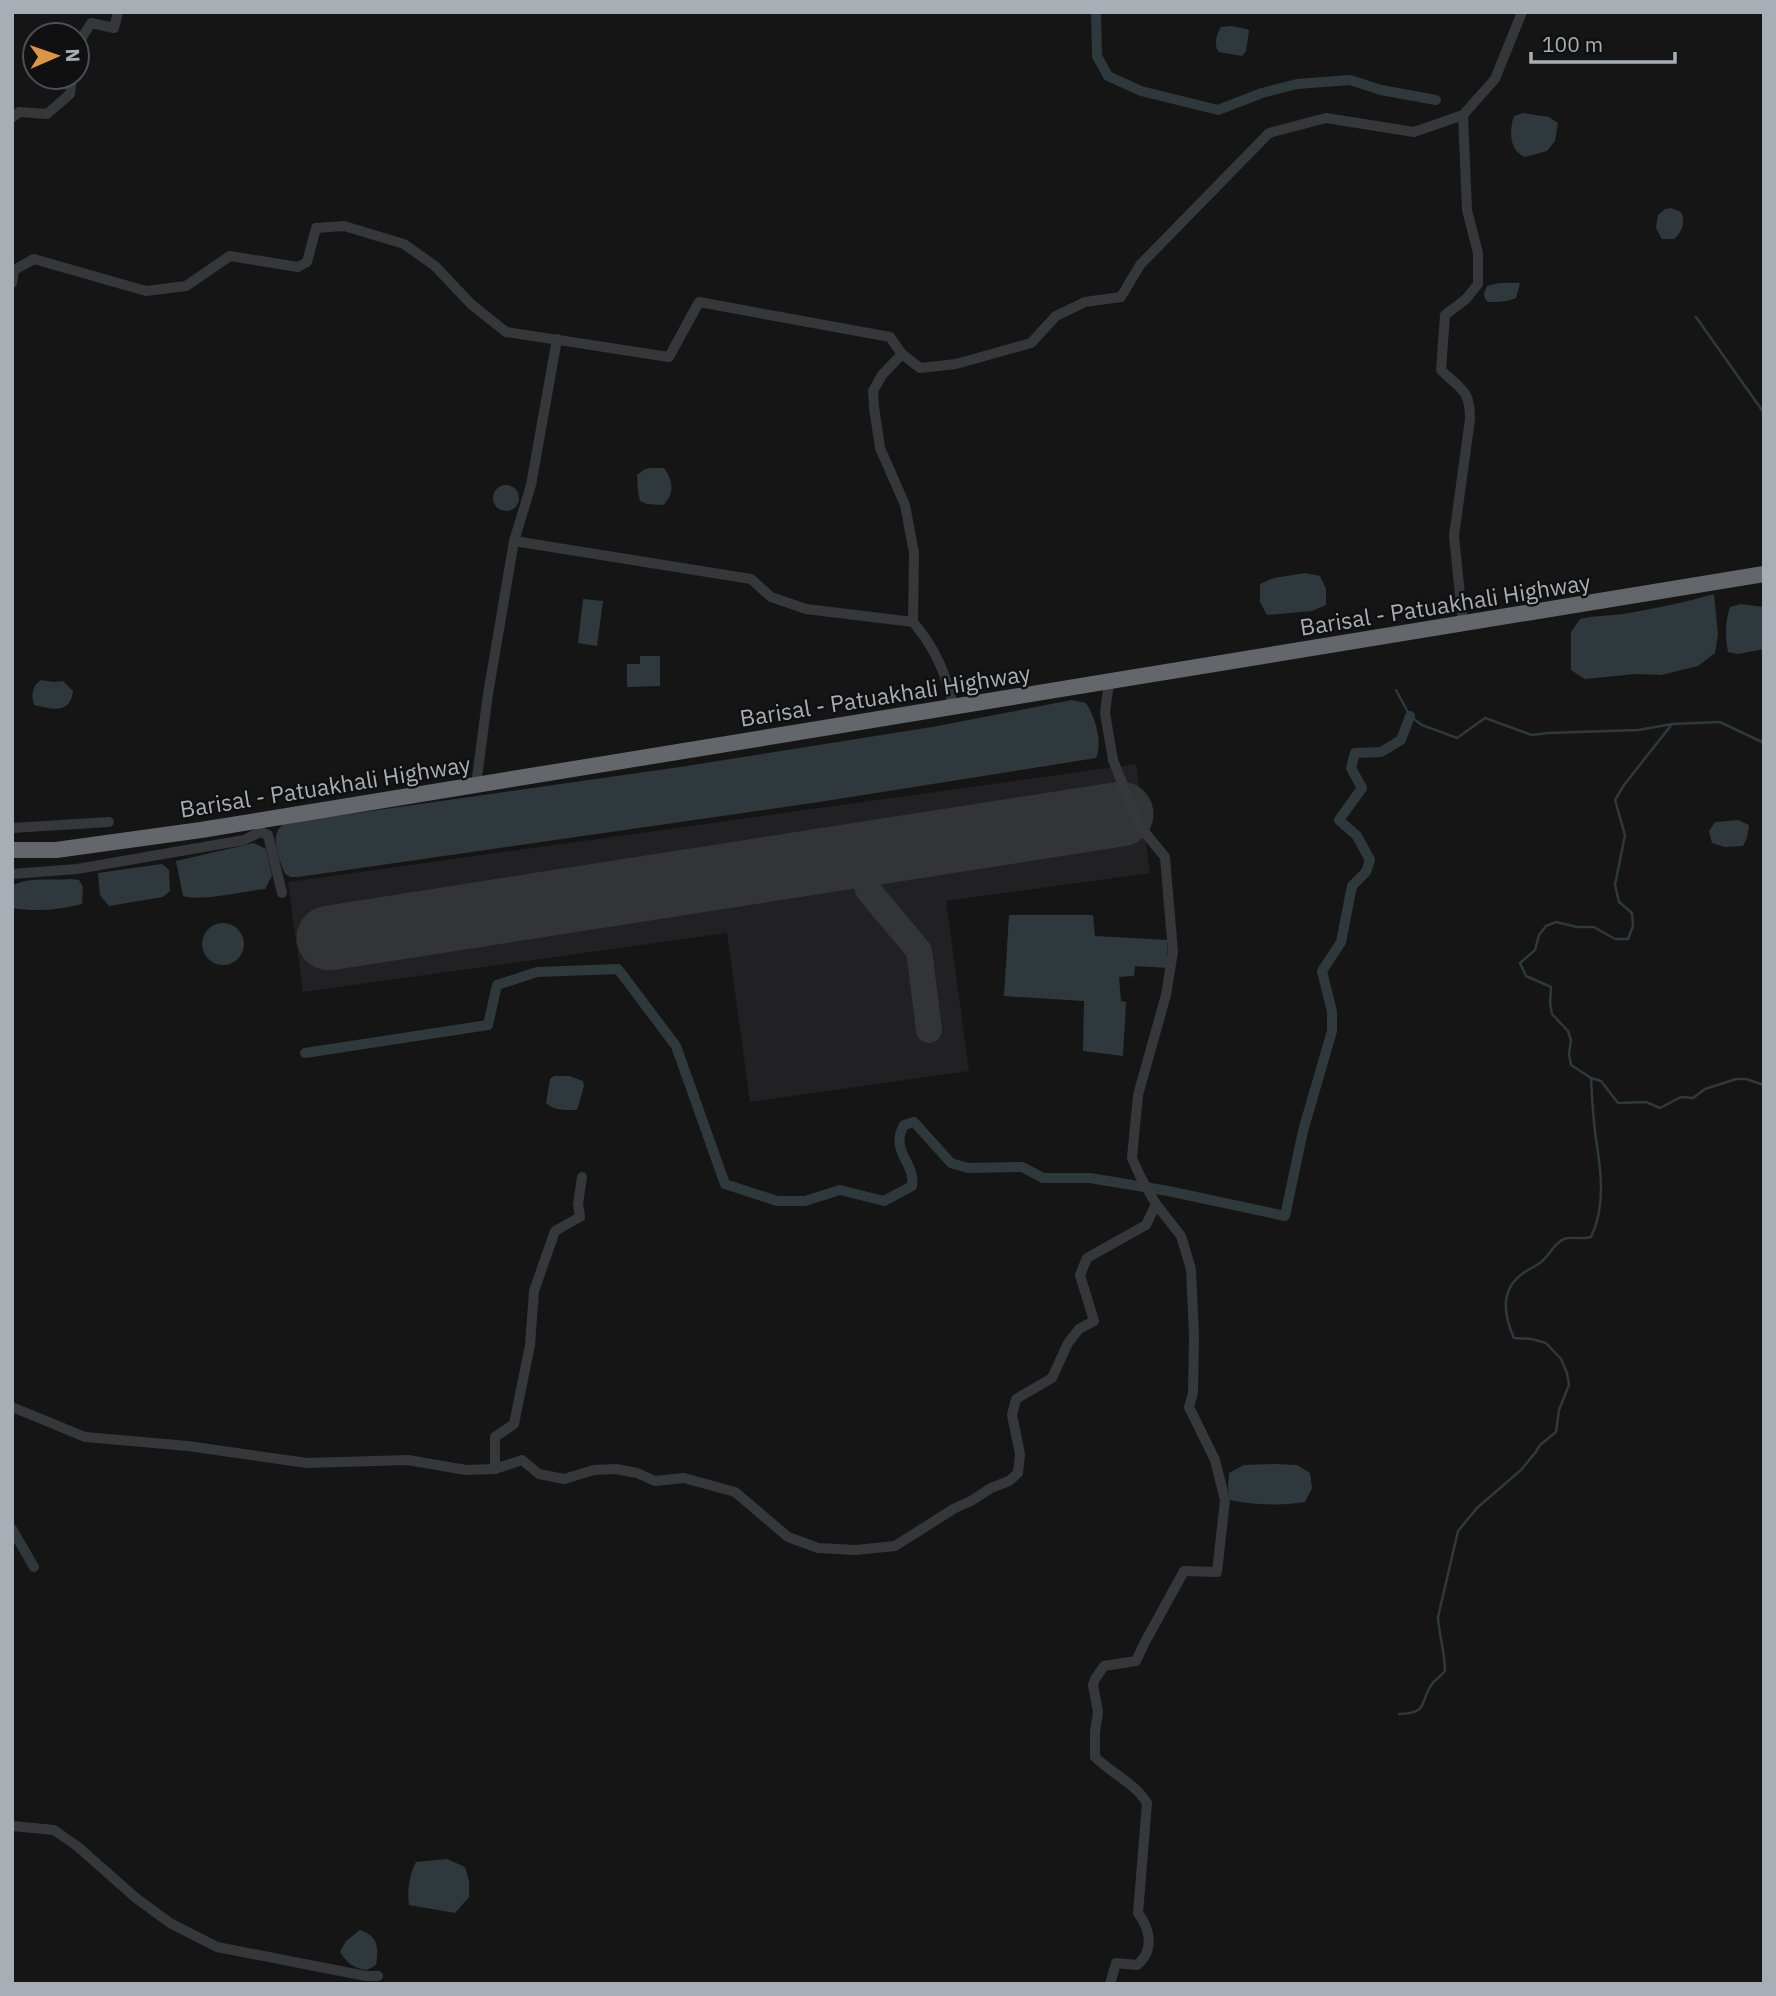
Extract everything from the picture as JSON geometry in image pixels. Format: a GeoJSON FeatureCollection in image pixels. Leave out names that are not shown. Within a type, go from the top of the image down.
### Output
{"type":"FeatureCollection","features":[{"type":"Feature","properties":{"kind":"highway","name":"Barisal - Patuakhali Highway"},"geometry":{"type":"LineString","coordinates":[[12,850],[56,849],[122,842],[1764,574]]}},
{"type":"Feature","properties":{"kind":"street"},"geometry":{"type":"LineString","coordinates":[[91,23],[114,28],[118,12]]}},
{"type":"Feature","properties":{"kind":"street"},"geometry":{"type":"LineString","coordinates":[[12,284],[13,270],[34,259],[146,291],[186,286],[230,256],[298,267],[307,262],[316,228],[344,226],[404,244],[435,267],[471,304],[506,332],[669,357],[699,302],[890,337],[902,354],[920,368],[956,364],[1031,343],[1056,316],[1085,302],[1121,297],[1140,265],[1269,133],[1326,118],[1414,132],[1463,115],[1495,79],[1522,12]]}},
{"type":"Feature","properties":{"kind":"street"},"geometry":{"type":"LineString","coordinates":[[12,118],[19,112],[47,114],[70,91]]}},
{"type":"Feature","properties":{"kind":"street"},"geometry":{"type":"LineString","coordinates":[[1463,115],[1467,210],[1478,253],[1478,284],[1466,299],[1446,315],[1441,370],[1465,391],[1470,403],[1454,536],[1463,624]]}},
{"type":"Feature","properties":{"kind":"street"},"geometry":{"type":"LineString","coordinates":[[476,785],[488,694],[514,541],[531,485],[557,339]]}},
{"type":"Feature","properties":{"kind":"street"},"geometry":{"type":"LineString","coordinates":[[902,354],[882,375],[873,391],[873,399],[880,447],[905,505],[914,553],[913,622]]}},
{"type":"Feature","properties":{"kind":"street"},"geometry":{"type":"LineString","coordinates":[[514,541],[751,579],[771,597],[806,609],[913,622],[928,639],[938,659],[948,682],[953,706]]}},
{"type":"Feature","properties":{"kind":"street"},"geometry":{"type":"LineString","coordinates":[[1109,682],[1105,713],[1113,760],[1138,824],[1165,858],[1173,952],[1166,995],[1138,1095],[1132,1158],[1156,1205],[1181,1236],[1191,1269],[1194,1336],[1193,1393],[1189,1407],[1215,1460],[1224,1500],[1217,1572],[1184,1571],[1136,1661],[1104,1666],[1094,1679],[1093,1689],[1098,1712],[1096,1756],[1106,1768],[1138,1791],[1147,1803],[1138,1913],[1146,1923],[1149,1944],[1147,1953],[1137,1965],[1116,1963],[1110,1984]]}},
{"type":"Feature","properties":{"kind":"street"},"geometry":{"type":"LineString","coordinates":[[12,828],[109,822]]}},
{"type":"Feature","properties":{"kind":"street"},"geometry":{"type":"LineString","coordinates":[[12,874],[77,869],[244,840],[260,832],[268,835],[282,893]]}},
{"type":"Feature","properties":{"kind":"street"},"geometry":{"type":"LineString","coordinates":[[495,1469],[495,1437],[514,1424],[530,1345],[534,1291],[555,1231],[580,1217],[578,1204],[582,1177]]}},
{"type":"Feature","properties":{"kind":"street"},"geometry":{"type":"LineString","coordinates":[[12,1407],[85,1437],[188,1446],[307,1463],[408,1460],[466,1470],[495,1469],[522,1460],[539,1474],[564,1479],[594,1470],[616,1469],[637,1473],[655,1481],[684,1478],[735,1492],[789,1537],[818,1548],[856,1550],[895,1546],[955,1508],[1009,1481],[1018,1473],[1020,1454],[1012,1415],[1016,1399],[1052,1378],[1068,1343],[1079,1329],[1094,1321],[1080,1275],[1087,1258],[1146,1225],[1156,1205]]}},
{"type":"Feature","properties":{"kind":"street"},"geometry":{"type":"LineString","coordinates":[[12,1826],[54,1830],[161,1917],[217,1947],[366,1980],[378,1976]]}},
{"type":"Feature","properties":{"kind":"shaded area"},"geometry":{"type":"Polygon","coordinates":[[[1231,26],[1249,31],[1246,51],[1242,56],[1219,52],[1217,49],[1216,38],[1221,27],[1231,26]]]}},
{"type":"Feature","properties":{"kind":"shaded area"},"geometry":{"type":"Polygon","coordinates":[[[1523,113],[1549,117],[1558,123],[1555,141],[1547,151],[1525,157],[1516,150],[1511,134],[1512,122],[1514,116],[1523,113]]]}},
{"type":"Feature","properties":{"kind":"shaded area"},"geometry":{"type":"Polygon","coordinates":[[[1671,208],[1681,212],[1682,227],[1674,239],[1662,239],[1656,228],[1658,215],[1671,208]]]}},
{"type":"Feature","properties":{"kind":"shaded area"},"geometry":{"type":"Polygon","coordinates":[[[1520,283],[1516,298],[1488,302],[1484,293],[1487,286],[1520,283]]]}},
{"type":"Feature","properties":{"kind":"shaded area"},"geometry":{"type":"Polygon","coordinates":[[[651,468],[664,468],[669,477],[671,492],[663,505],[640,501],[637,475],[651,468]]]}},
{"type":"Feature","properties":{"kind":"shaded area"},"geometry":{"type":"Polygon","coordinates":[[[506,485],[516,488],[519,498],[516,508],[506,511],[496,508],[493,498],[496,488],[506,485]]]}},
{"type":"Feature","properties":{"kind":"shaded area"},"geometry":{"type":"Polygon","coordinates":[[[1305,573],[1320,576],[1326,589],[1326,605],[1312,611],[1267,615],[1260,602],[1260,584],[1274,578],[1305,573]]]}},
{"type":"Feature","properties":{"kind":"shaded area"},"geometry":{"type":"Polygon","coordinates":[[[1714,594],[1718,635],[1715,653],[1698,666],[1661,675],[1636,674],[1585,679],[1571,670],[1571,632],[1580,619],[1640,611],[1714,594]]]}},
{"type":"Feature","properties":{"kind":"shaded area"},"geometry":{"type":"Polygon","coordinates":[[[583,599],[603,601],[597,646],[578,643],[583,599]]]}},
{"type":"Feature","properties":{"kind":"shaded area"},"geometry":{"type":"Polygon","coordinates":[[[1741,604],[1764,607],[1764,649],[1738,654],[1728,652],[1728,613],[1730,607],[1741,604]]]}},
{"type":"Feature","properties":{"kind":"shaded area"},"geometry":{"type":"Polygon","coordinates":[[[640,656],[660,656],[660,686],[627,687],[627,664],[640,664],[640,656]]]}},
{"type":"Feature","properties":{"kind":"shaded area"},"geometry":{"type":"Polygon","coordinates":[[[41,680],[63,681],[73,691],[68,704],[59,708],[34,705],[33,691],[41,680]]]}},
{"type":"Feature","properties":{"kind":"shaded area"},"geometry":{"type":"Polygon","coordinates":[[[1072,700],[1086,703],[1092,715],[1099,745],[1096,758],[819,802],[298,877],[285,874],[276,846],[277,833],[286,823],[680,767],[932,727],[1072,700]]]}},
{"type":"Feature","properties":{"kind":"shaded area"},"geometry":{"type":"Polygon","coordinates":[[[1136,764],[1150,873],[946,901],[969,1071],[750,1102],[727,933],[303,992],[288,882],[1136,764]]]}},
{"type":"Feature","properties":{"kind":"shaded area"},"geometry":{"type":"Polygon","coordinates":[[[1738,820],[1749,825],[1743,846],[1725,847],[1712,843],[1709,831],[1715,822],[1738,820]]]}},
{"type":"Feature","properties":{"kind":"shaded area"},"geometry":{"type":"Polygon","coordinates":[[[254,843],[266,849],[272,876],[265,889],[211,897],[183,896],[176,861],[254,843]]]}},
{"type":"Feature","properties":{"kind":"shaded area"},"geometry":{"type":"Polygon","coordinates":[[[162,864],[169,870],[170,891],[163,897],[109,906],[100,895],[98,873],[162,864]]]}},
{"type":"Feature","properties":{"kind":"shaded area"},"geometry":{"type":"Polygon","coordinates":[[[33,880],[79,880],[83,887],[82,904],[47,910],[12,908],[12,886],[33,880]]]}},
{"type":"Feature","properties":{"kind":"shaded area"},"geometry":{"type":"Polygon","coordinates":[[[1009,915],[1093,915],[1095,936],[1167,940],[1168,968],[1135,966],[1134,976],[1119,977],[1121,1001],[1126,1002],[1123,1056],[1083,1051],[1084,1001],[1004,996],[1009,915]]]}},
{"type":"Feature","properties":{"kind":"shaded area"},"geometry":{"type":"Polygon","coordinates":[[[223,923],[238,929],[244,944],[238,959],[223,965],[208,959],[202,944],[208,929],[223,923]]]}},
{"type":"Feature","properties":{"kind":"shaded area"},"geometry":{"type":"Polygon","coordinates":[[[554,1076],[569,1076],[583,1081],[577,1110],[556,1109],[546,1103],[550,1079],[554,1076]]]}},
{"type":"Feature","properties":{"kind":"shaded area"},"geometry":{"type":"Polygon","coordinates":[[[1244,1465],[1297,1465],[1310,1473],[1312,1488],[1305,1502],[1268,1504],[1230,1500],[1229,1473],[1244,1465]]]}},
{"type":"Feature","properties":{"kind":"shaded area"},"geometry":{"type":"Polygon","coordinates":[[[447,1859],[465,1867],[469,1881],[469,1897],[455,1913],[409,1905],[409,1883],[416,1862],[447,1859]]]}},
{"type":"Feature","properties":{"kind":"shaded area"},"geometry":{"type":"Polygon","coordinates":[[[360,1930],[374,1939],[377,1948],[376,1965],[367,1970],[351,1965],[340,1952],[346,1941],[360,1930]]]}},
{"type":"Feature","properties":{"kind":"waterway"},"geometry":{"type":"LineString","coordinates":[[1096,12],[1097,56],[1108,76],[1141,91],[1218,110],[1262,93],[1297,84],[1350,80],[1381,90],[1436,100]]}},
{"type":"Feature","properties":{"kind":"waterway"},"geometry":{"type":"LineString","coordinates":[[1696,317],[1764,413]]}},
{"type":"Feature","properties":{"kind":"waterway"},"geometry":{"type":"LineString","coordinates":[[1764,443],[1764,458]]}},
{"type":"Feature","properties":{"kind":"waterway"},"geometry":{"type":"LineString","coordinates":[[1396,690],[1410,716],[1422,725],[1457,738],[1485,718],[1532,735],[1638,730],[1672,724],[1720,722],[1764,743]]}},
{"type":"Feature","properties":{"kind":"waterway"},"geometry":{"type":"LineString","coordinates":[[305,1053],[488,1025],[497,985],[537,972],[618,969],[676,1046],[725,1184],[777,1201],[805,1201],[840,1190],[884,1201],[912,1186],[910,1170],[899,1142],[904,1125],[914,1122],[951,1163],[968,1168],[1022,1167],[1043,1178],[1090,1178],[1168,1191],[1285,1216],[1303,1131],[1332,1031],[1332,1012],[1322,971],[1341,942],[1352,886],[1366,872],[1370,860],[1357,836],[1339,820],[1362,788],[1351,768],[1355,753],[1381,752],[1401,740],[1410,716]]}},
{"type":"Feature","properties":{"kind":"waterway"},"geometry":{"type":"LineString","coordinates":[[1399,1714],[1420,1709],[1428,1690],[1445,1671],[1438,1617],[1458,1531],[1477,1508],[1521,1470],[1540,1445],[1556,1432],[1559,1410],[1569,1385],[1561,1359],[1546,1343],[1514,1338],[1506,1313],[1510,1288],[1522,1274],[1539,1264],[1561,1241],[1567,1238],[1591,1237],[1599,1213],[1601,1176],[1591,1078],[1571,1065],[1571,1040],[1568,1031],[1552,1014],[1551,987],[1526,976],[1520,963],[1535,950],[1539,935],[1546,926],[1556,922],[1577,927],[1594,927],[1615,939],[1628,939],[1633,926],[1632,913],[1619,902],[1615,885],[1625,835],[1615,800],[1672,724]]}},
{"type":"Feature","properties":{"kind":"waterway"},"geometry":{"type":"LineString","coordinates":[[1591,1078],[1601,1081],[1618,1103],[1646,1102],[1660,1108],[1681,1097],[1693,1098],[1705,1089],[1736,1079],[1764,1085]]}},
{"type":"Feature","properties":{"kind":"waterway"},"geometry":{"type":"LineString","coordinates":[[12,1529],[34,1567]]}},
{"type":"Feature","properties":{"kind":"taxiway"},"geometry":{"type":"LineString","coordinates":[[863,855],[868,890],[919,951],[929,1030]]}},
{"type":"Feature","properties":{"kind":"runway"},"geometry":{"type":"LineString","coordinates":[[329,938],[1121,814]]}}]}
